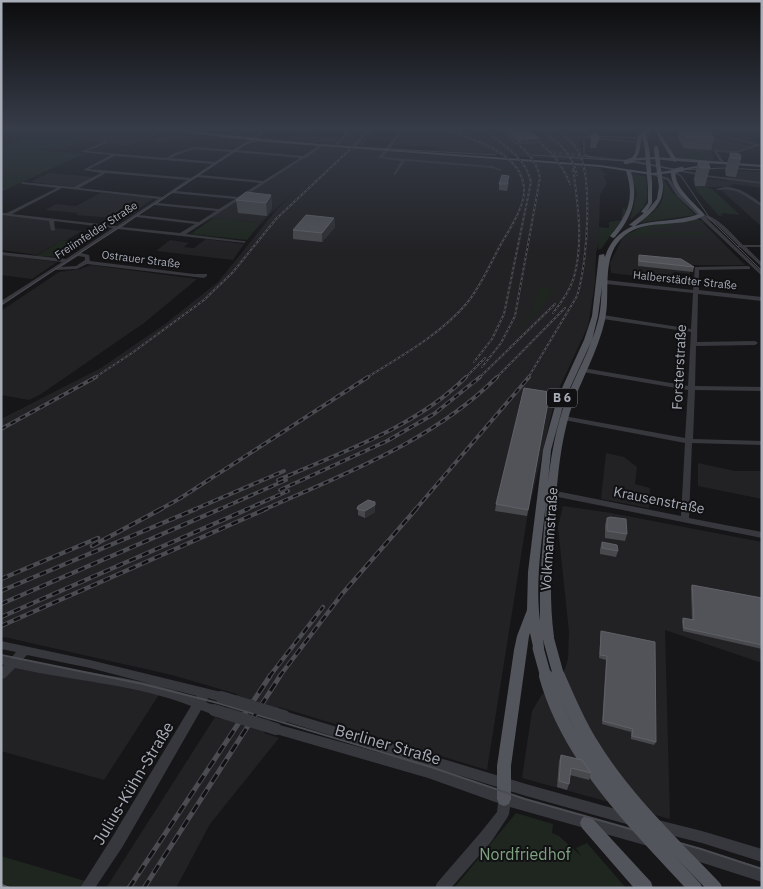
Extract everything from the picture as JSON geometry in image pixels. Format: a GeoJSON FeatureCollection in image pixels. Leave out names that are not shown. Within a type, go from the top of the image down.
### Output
{"type":"FeatureCollection","features":[{"type":"Feature","properties":{"kind":"main road"},"geometry":{"type":"LineString","coordinates":[[625,169],[653,174],[683,169]]}},
{"type":"Feature","properties":{"kind":"main road","name":"B 6"},"geometry":{"type":"LineString","coordinates":[[621,232],[649,206],[649,169]]}},
{"type":"Feature","properties":{"kind":"main road"},"geometry":{"type":"LineString","coordinates":[[621,232],[656,206],[661,196],[659,169]]}},
{"type":"Feature","properties":{"kind":"main road"},"geometry":{"type":"LineString","coordinates":[[621,232],[632,204],[634,192],[628,170]]}},
{"type":"Feature","properties":{"kind":"main road"},"geometry":{"type":"LineString","coordinates":[[678,170],[674,180],[681,192],[701,215]]}},
{"type":"Feature","properties":{"kind":"main road"},"geometry":{"type":"LineString","coordinates":[[621,232],[654,222],[701,215]]}},
{"type":"Feature","properties":{"kind":"main road","name":"Volkmannstraße"},"geometry":{"type":"LineString","coordinates":[[621,232],[608,252],[602,317],[596,341],[564,418],[556,454],[546,554],[545,593],[548,637],[566,697],[576,720],[596,752],[640,809],[714,888]]}},
{"type":"Feature","properties":{"kind":"main road","name":"Volkmannstraße"},"geometry":{"type":"LineString","coordinates":[[621,232],[605,246],[602,252],[595,316],[588,340],[561,399],[547,450],[533,572],[533,609],[538,648],[550,693],[572,739],[624,811],[695,888]]}},
{"type":"Feature","properties":{"kind":"main road"},"geometry":{"type":"LineString","coordinates":[[504,799],[504,766],[520,650],[533,609]]}},
{"type":"Feature","properties":{"kind":"main road"},"geometry":{"type":"LineString","coordinates":[[587,823],[645,888]]}},
{"type":"Feature","properties":{"kind":"street"},"geometry":{"type":"LineString","coordinates":[[86,169],[264,182]]}},
{"type":"Feature","properties":{"kind":"street","name":"Freiimfelder Straße"},"geometry":{"type":"LineString","coordinates":[[1,304],[206,169]]}},
{"type":"Feature","properties":{"kind":"street"},"geometry":{"type":"LineString","coordinates":[[181,235],[285,169]]}},
{"type":"Feature","properties":{"kind":"street"},"geometry":{"type":"LineString","coordinates":[[394,174],[397,169]]}},
{"type":"Feature","properties":{"kind":"street"},"geometry":{"type":"LineString","coordinates":[[678,169],[725,178],[762,182]]}},
{"type":"Feature","properties":{"kind":"street"},"geometry":{"type":"LineString","coordinates":[[75,188],[105,172]]}},
{"type":"Feature","properties":{"kind":"street"},"geometry":{"type":"LineString","coordinates":[[653,174],[668,179],[678,194],[762,275]]}},
{"type":"Feature","properties":{"kind":"street"},"geometry":{"type":"LineString","coordinates":[[23,183],[163,198]]}},
{"type":"Feature","properties":{"kind":"street"},"geometry":{"type":"LineString","coordinates":[[4,215],[62,187]]}},
{"type":"Feature","properties":{"kind":"street"},"geometry":{"type":"LineString","coordinates":[[718,189],[740,189],[761,204]]}},
{"type":"Feature","properties":{"kind":"street"},"geometry":{"type":"LineString","coordinates":[[172,192],[240,198]]}},
{"type":"Feature","properties":{"kind":"street"},"geometry":{"type":"LineString","coordinates":[[154,204],[220,210]]}},
{"type":"Feature","properties":{"kind":"street"},"geometry":{"type":"LineString","coordinates":[[4,215],[243,242]]}},
{"type":"Feature","properties":{"kind":"street"},"geometry":{"type":"LineString","coordinates":[[701,215],[714,220],[762,266]]}},
{"type":"Feature","properties":{"kind":"street"},"geometry":{"type":"LineString","coordinates":[[135,216],[199,223]]}},
{"type":"Feature","properties":{"kind":"street"},"geometry":{"type":"LineString","coordinates":[[51,220],[53,230]]}},
{"type":"Feature","properties":{"kind":"street"},"geometry":{"type":"LineString","coordinates":[[730,246],[762,246]]}},
{"type":"Feature","properties":{"kind":"street"},"geometry":{"type":"LineString","coordinates":[[1,252],[67,261]]}},
{"type":"Feature","properties":{"kind":"street","name":"Ostrauer Straße"},"geometry":{"type":"LineString","coordinates":[[77,254],[88,258],[87,262]]}},
{"type":"Feature","properties":{"kind":"street","name":"Ostrauer Straße"},"geometry":{"type":"LineString","coordinates":[[55,269],[73,268],[87,262],[194,276]]}},
{"type":"Feature","properties":{"kind":"street","name":"Forsterstraße"},"geometry":{"type":"LineString","coordinates":[[685,518],[696,268],[748,268]]}},
{"type":"Feature","properties":{"kind":"street","name":"Halberstädter Straße"},"geometry":{"type":"LineString","coordinates":[[606,282],[762,299]]}},
{"type":"Feature","properties":{"kind":"street"},"geometry":{"type":"LineString","coordinates":[[602,317],[693,331]]}},
{"type":"Feature","properties":{"kind":"street"},"geometry":{"type":"LineString","coordinates":[[693,344],[755,343]]}},
{"type":"Feature","properties":{"kind":"street"},"geometry":{"type":"LineString","coordinates":[[583,370],[690,388],[762,389]]}},
{"type":"Feature","properties":{"kind":"street"},"geometry":{"type":"LineString","coordinates":[[564,418],[688,441],[762,442]]}},
{"type":"Feature","properties":{"kind":"street","name":"Krausenstraße"},"geometry":{"type":"LineString","coordinates":[[552,493],[685,518],[762,535]]}},
{"type":"Feature","properties":{"kind":"street","name":"Berliner Straße"},"geometry":{"type":"LineString","coordinates":[[4,646],[90,664],[202,698],[214,710],[428,772],[504,799],[699,854],[762,875]]}},
{"type":"Feature","properties":{"kind":"street"},"geometry":{"type":"LineString","coordinates":[[1,675],[24,651]]}},
{"type":"Feature","properties":{"kind":"street","name":"Berliner Straße"},"geometry":{"type":"LineString","coordinates":[[1,660],[147,689],[202,698],[221,697],[504,783],[628,819],[702,837],[762,856]]}},
{"type":"Feature","properties":{"kind":"street","name":"Julius-Kühn-Straße"},"geometry":{"type":"LineString","coordinates":[[87,888],[118,841],[202,698]]}},
{"type":"Feature","properties":{"kind":"street"},"geometry":{"type":"LineString","coordinates":[[442,888],[486,837],[502,814],[504,799]]}},
{"type":"Feature","properties":{"kind":"shaded area"},"geometry":{"type":"Polygon","coordinates":[[[286,169],[601,169],[607,175],[603,175],[607,183],[600,195],[599,227],[601,232],[596,253],[595,283],[588,326],[556,395],[527,518],[487,770],[279,707],[264,733],[279,738],[210,824],[176,888],[106,888],[215,717],[221,719],[237,694],[172,675],[4,637],[1,639],[1,419],[101,368],[165,324],[218,282],[277,209],[305,183],[261,223],[211,218],[286,169]]]}},
{"type":"Feature","properties":{"kind":"shaded area"},"geometry":{"type":"Polygon","coordinates":[[[725,170],[762,172],[762,188],[734,184],[727,187],[695,187],[693,178],[728,181],[725,170]]]}},
{"type":"Feature","properties":{"kind":"shaded area"},"geometry":{"type":"Polygon","coordinates":[[[49,173],[94,177],[75,187],[31,182],[49,173]]]}},
{"type":"Feature","properties":{"kind":"shaded area"},"geometry":{"type":"Polygon","coordinates":[[[721,190],[738,190],[762,208],[762,227],[721,190]]]}},
{"type":"Feature","properties":{"kind":"shaded area"},"geometry":{"type":"Polygon","coordinates":[[[100,193],[154,198],[125,219],[76,215],[78,213],[45,210],[56,204],[76,206],[100,193]]]}},
{"type":"Feature","properties":{"kind":"shaded area"},"geometry":{"type":"Polygon","coordinates":[[[1,215],[52,221],[54,228],[82,231],[37,255],[1,250],[1,215]]]}},
{"type":"Feature","properties":{"kind":"shaded area"},"geometry":{"type":"Polygon","coordinates":[[[664,223],[703,223],[745,265],[691,265],[690,274],[674,272],[673,280],[611,273],[610,263],[623,237],[638,230],[664,223]]]}},
{"type":"Feature","properties":{"kind":"shaded area"},"geometry":{"type":"Polygon","coordinates":[[[206,239],[244,244],[233,260],[156,251],[170,240],[189,243],[184,247],[194,248],[206,239]]]}},
{"type":"Feature","properties":{"kind":"shaded area"},"geometry":{"type":"Polygon","coordinates":[[[1,254],[57,262],[32,279],[1,275],[1,254]]]}},
{"type":"Feature","properties":{"kind":"shaded area"},"geometry":{"type":"Polygon","coordinates":[[[91,265],[197,279],[144,323],[41,394],[29,400],[1,395],[1,311],[59,272],[80,269],[91,265]]]}},
{"type":"Feature","properties":{"kind":"shaded area"},"geometry":{"type":"Polygon","coordinates":[[[606,453],[624,457],[637,467],[635,484],[650,488],[649,508],[601,499],[606,453]]]}},
{"type":"Feature","properties":{"kind":"shaded area"},"geometry":{"type":"Polygon","coordinates":[[[698,463],[735,471],[762,471],[762,499],[698,486],[698,463]]]}},
{"type":"Feature","properties":{"kind":"shaded area"},"geometry":{"type":"Polygon","coordinates":[[[563,506],[611,513],[762,542],[762,663],[665,630],[670,819],[522,778],[532,711],[541,696],[565,669],[568,659],[569,632],[558,527],[563,506]]]}},
{"type":"Feature","properties":{"kind":"shaded area"},"geometry":{"type":"Polygon","coordinates":[[[13,664],[160,693],[104,780],[1,751],[1,676],[13,664]]]}},
{"type":"Feature","properties":{"kind":"green space"},"geometry":{"type":"Polygon","coordinates":[[[1,169],[50,169],[1,192],[1,169]]]}},
{"type":"Feature","properties":{"kind":"green space"},"geometry":{"type":"Polygon","coordinates":[[[631,173],[646,177],[647,196],[644,206],[630,220],[637,193],[631,173]]]}},
{"type":"Feature","properties":{"kind":"green space"},"geometry":{"type":"Polygon","coordinates":[[[663,179],[672,192],[695,215],[639,223],[660,205],[664,188],[663,179]]]}},
{"type":"Feature","properties":{"kind":"green space"},"geometry":{"type":"Polygon","coordinates":[[[696,187],[712,189],[740,215],[721,213],[723,215],[719,216],[696,190],[696,187]]]}},
{"type":"Feature","properties":{"kind":"green space"},"geometry":{"type":"Polygon","coordinates":[[[623,208],[628,210],[601,249],[598,249],[599,227],[609,228],[609,222],[621,220],[623,208]]]}},
{"type":"Feature","properties":{"kind":"green space"},"geometry":{"type":"Polygon","coordinates":[[[213,218],[261,223],[247,240],[191,234],[213,218]]]}},
{"type":"Feature","properties":{"kind":"green space"},"geometry":{"type":"Polygon","coordinates":[[[696,218],[705,223],[668,223],[671,228],[649,228],[652,232],[701,232],[705,235],[624,236],[646,225],[696,218]]]}},
{"type":"Feature","properties":{"kind":"green space"},"geometry":{"type":"Polygon","coordinates":[[[62,240],[87,243],[63,257],[36,256],[62,240]]]}},
{"type":"Feature","properties":{"kind":"green space"},"geometry":{"type":"Polygon","coordinates":[[[540,287],[554,289],[538,311],[519,329],[532,314],[540,287]]]}},
{"type":"Feature","properties":{"kind":"green space","name":"Nordfriedhof"},"geometry":{"type":"Polygon","coordinates":[[[516,813],[553,824],[552,833],[559,836],[581,856],[576,848],[587,843],[626,888],[454,888],[516,813]]]}},
{"type":"Feature","properties":{"kind":"green space"},"geometry":{"type":"Polygon","coordinates":[[[1,856],[85,881],[80,888],[1,888],[1,856]]]}},
{"type":"Feature","properties":{"kind":"building"},"geometry":{"type":"Polygon","coordinates":[[[502,175],[509,176],[507,184],[499,184],[502,175]]]}},
{"type":"Feature","properties":{"kind":"building"},"geometry":{"type":"Polygon","coordinates":[[[246,192],[271,195],[266,203],[236,200],[246,192]]]}},
{"type":"Feature","properties":{"kind":"building"},"geometry":{"type":"Polygon","coordinates":[[[306,215],[334,218],[322,233],[293,230],[306,215]]]}},
{"type":"Feature","properties":{"kind":"building"},"geometry":{"type":"Polygon","coordinates":[[[639,255],[681,259],[694,267],[639,261],[639,255]]]}},
{"type":"Feature","properties":{"kind":"building"},"geometry":{"type":"Polygon","coordinates":[[[524,388],[550,392],[528,510],[496,504],[524,388]]]}},
{"type":"Feature","properties":{"kind":"building"},"geometry":{"type":"Polygon","coordinates":[[[368,500],[375,502],[375,505],[365,511],[357,509],[358,506],[368,500]]]}},
{"type":"Feature","properties":{"kind":"building"},"geometry":{"type":"Polygon","coordinates":[[[607,518],[626,519],[627,534],[607,531],[607,518]]]}},
{"type":"Feature","properties":{"kind":"building"},"geometry":{"type":"Polygon","coordinates":[[[602,542],[617,545],[618,551],[602,548],[602,542]]]}},
{"type":"Feature","properties":{"kind":"building"},"geometry":{"type":"Polygon","coordinates":[[[692,585],[762,598],[762,645],[684,628],[683,618],[694,620],[692,585]]]}},
{"type":"Feature","properties":{"kind":"building"},"geometry":{"type":"Polygon","coordinates":[[[601,631],[655,642],[656,742],[632,736],[633,729],[603,721],[607,656],[600,655],[601,631]]]}},
{"type":"Feature","properties":{"kind":"building"},"geometry":{"type":"Polygon","coordinates":[[[561,755],[582,760],[591,773],[571,768],[569,784],[559,781],[561,755]]]}},
{"type":"Feature","properties":{"kind":"building"},"geometry":{"type":"Polygon","coordinates":[[[1,884],[11,888],[1,888],[1,884]]]}},
{"type":"Feature","properties":{"kind":"tram line"},"geometry":{"type":"LineString","coordinates":[[1,305],[207,169]]}},
{"type":"Feature","properties":{"kind":"tram line"},"geometry":{"type":"LineString","coordinates":[[674,169],[689,169]]}},
{"type":"Feature","properties":{"kind":"tram line"},"geometry":{"type":"LineString","coordinates":[[753,169],[762,170]]}},
{"type":"Feature","properties":{"kind":"tram line"},"geometry":{"type":"LineString","coordinates":[[671,170],[681,176],[711,220],[762,271]]}},
{"type":"Feature","properties":{"kind":"tram line"},"geometry":{"type":"LineString","coordinates":[[1,655],[143,684],[218,703],[431,767],[525,799],[701,849],[762,869]]}},
{"type":"Feature","properties":{"kind":"railway"},"geometry":{"type":"LineString","coordinates":[[94,378],[132,353],[204,300],[233,272],[276,219],[329,169]]}},
{"type":"Feature","properties":{"kind":"railway"},"geometry":{"type":"LineString","coordinates":[[366,378],[432,335],[467,303],[481,282],[519,212],[523,200],[524,184],[518,169]]}},
{"type":"Feature","properties":{"kind":"railway"},"geometry":{"type":"LineString","coordinates":[[474,362],[492,339],[504,314],[531,182],[526,169]]}},
{"type":"Feature","properties":{"kind":"railway"},"geometry":{"type":"LineString","coordinates":[[482,367],[501,343],[515,316],[540,178],[538,169]]}},
{"type":"Feature","properties":{"kind":"railway"},"geometry":{"type":"LineString","coordinates":[[563,169],[570,184]]}},
{"type":"Feature","properties":{"kind":"railway"},"geometry":{"type":"LineString","coordinates":[[553,313],[573,280],[578,253],[578,211],[573,169]]}},
{"type":"Feature","properties":{"kind":"railway"},"geometry":{"type":"LineString","coordinates":[[576,169],[577,175]]}},
{"type":"Feature","properties":{"kind":"railway"},"geometry":{"type":"LineString","coordinates":[[528,378],[577,296],[581,282],[587,221],[586,179],[584,169]]}},
{"type":"Feature","properties":{"kind":"railway"},"geometry":{"type":"LineString","coordinates":[[479,378],[555,304]]}},
{"type":"Feature","properties":{"kind":"railway"},"geometry":{"type":"LineString","coordinates":[[497,377],[565,308]]}},
{"type":"Feature","properties":{"kind":"railway"},"geometry":{"type":"LineString","coordinates":[[466,377],[485,358]]}},
{"type":"Feature","properties":{"kind":"railway"},"geometry":{"type":"LineString","coordinates":[[1,429],[96,377]]}},
{"type":"Feature","properties":{"kind":"railway"},"geometry":{"type":"LineString","coordinates":[[159,510],[368,377]]}},
{"type":"Feature","properties":{"kind":"railway"},"geometry":{"type":"LineString","coordinates":[[278,480],[377,437],[401,424],[446,395],[466,377]]}},
{"type":"Feature","properties":{"kind":"railway"},"geometry":{"type":"LineString","coordinates":[[280,490],[387,441],[434,414],[480,377]]}},
{"type":"Feature","properties":{"kind":"railway"},"geometry":{"type":"LineString","coordinates":[[263,510],[356,469],[416,438],[472,400],[497,377]]}},
{"type":"Feature","properties":{"kind":"railway"},"geometry":{"type":"LineString","coordinates":[[415,510],[529,377]]}},
{"type":"Feature","properties":{"kind":"railway"},"geometry":{"type":"LineString","coordinates":[[193,510],[284,471]]}},
{"type":"Feature","properties":{"kind":"railway"},"geometry":{"type":"LineString","coordinates":[[218,510],[286,480]]}},
{"type":"Feature","properties":{"kind":"railway"},"geometry":{"type":"LineString","coordinates":[[245,510],[288,491]]}},
{"type":"Feature","properties":{"kind":"railway"},"geometry":{"type":"LineString","coordinates":[[92,546],[161,509]]}},
{"type":"Feature","properties":{"kind":"railway"},"geometry":{"type":"LineString","coordinates":[[1,591],[196,509]]}},
{"type":"Feature","properties":{"kind":"railway"},"geometry":{"type":"LineString","coordinates":[[1,604],[220,509]]}},
{"type":"Feature","properties":{"kind":"railway"},"geometry":{"type":"LineString","coordinates":[[1,617],[248,509]]}},
{"type":"Feature","properties":{"kind":"railway"},"geometry":{"type":"LineString","coordinates":[[1,626],[266,509]]}},
{"type":"Feature","properties":{"kind":"railway"},"geometry":{"type":"LineString","coordinates":[[279,677],[342,594],[416,509]]}},
{"type":"Feature","properties":{"kind":"railway"},"geometry":{"type":"LineString","coordinates":[[1,579],[98,538]]}},
{"type":"Feature","properties":{"kind":"railway"},"geometry":{"type":"LineString","coordinates":[[269,677],[323,607]]}},
{"type":"Feature","properties":{"kind":"railway"},"geometry":{"type":"LineString","coordinates":[[129,888],[270,676]]}},
{"type":"Feature","properties":{"kind":"railway"},"geometry":{"type":"LineString","coordinates":[[144,888],[280,676]]}}]}
